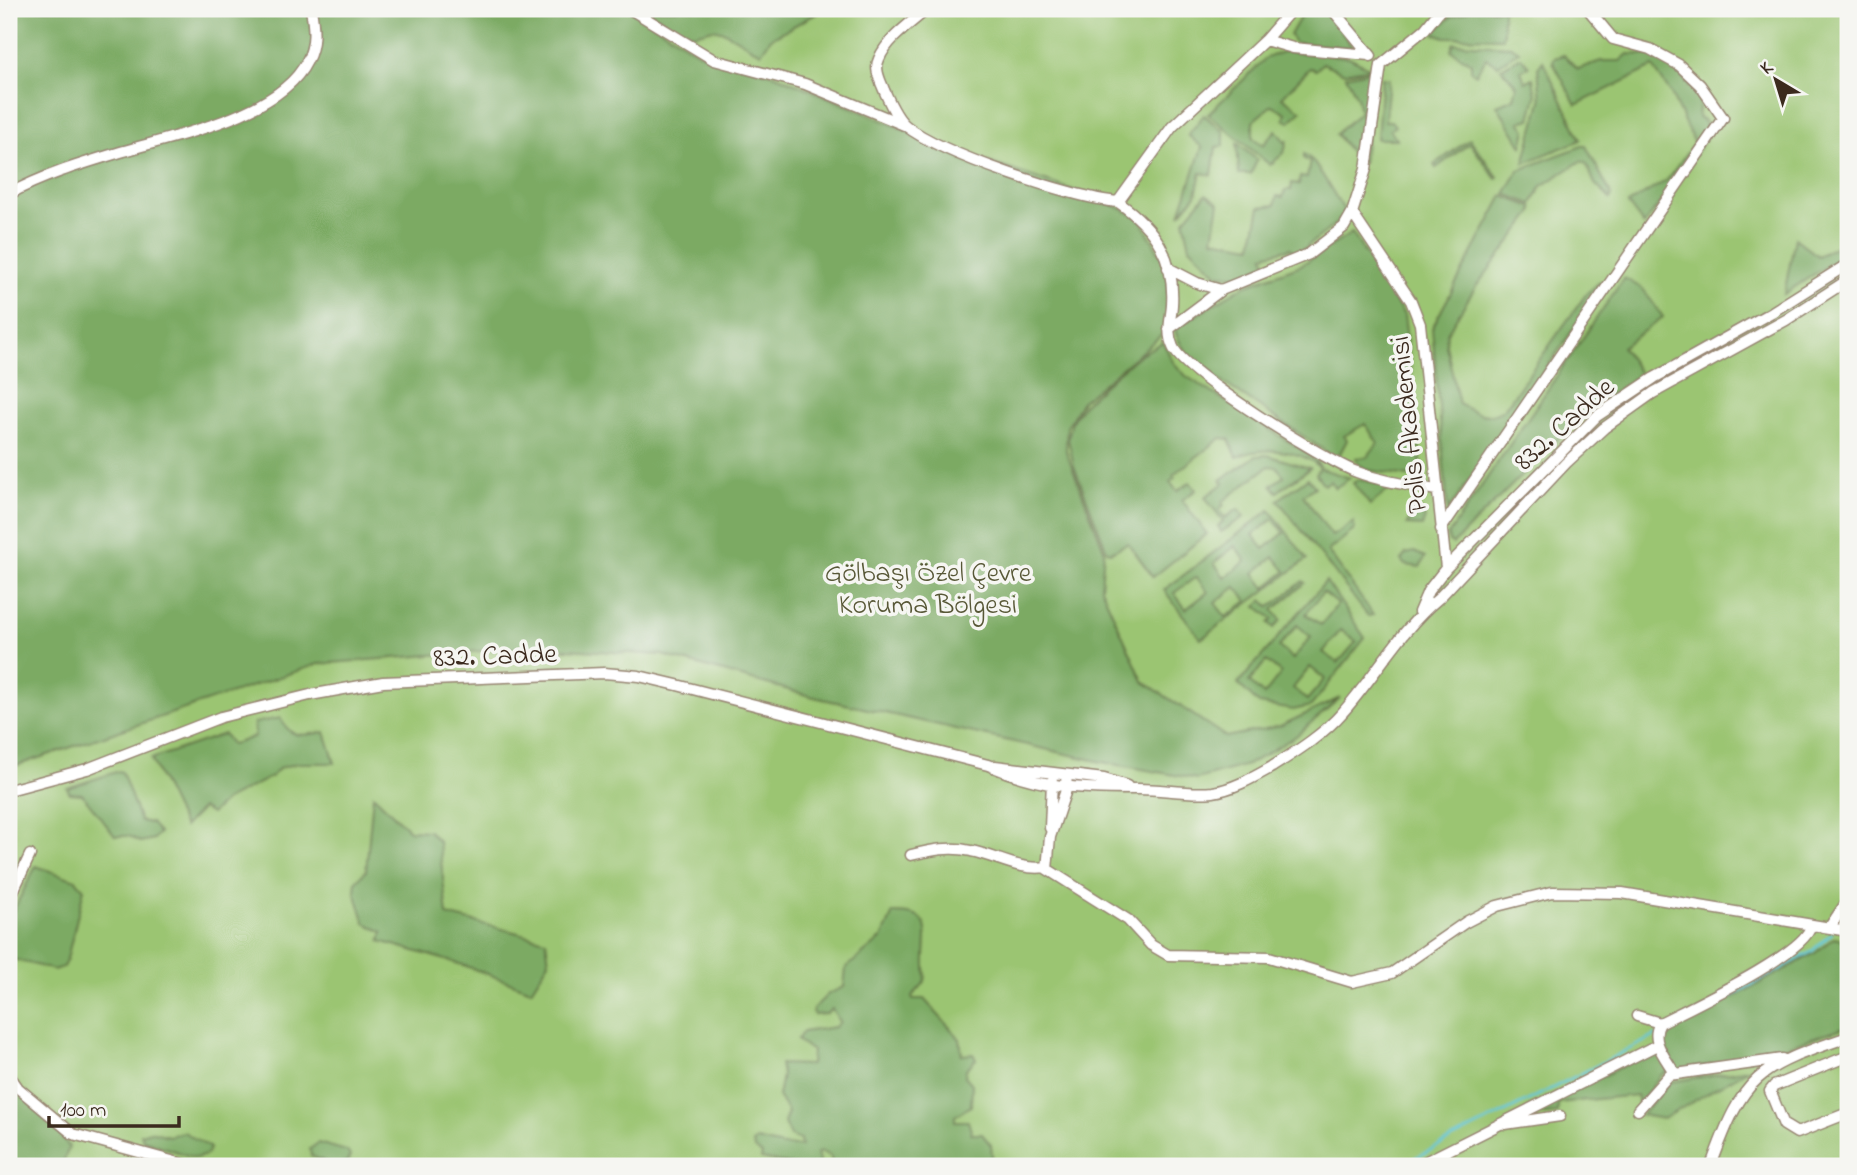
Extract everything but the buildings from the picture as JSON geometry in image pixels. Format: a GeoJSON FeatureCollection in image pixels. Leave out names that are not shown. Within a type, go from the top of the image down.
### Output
{"type":"FeatureCollection","features":[{"type":"Feature","properties":{"kind":"street"},"geometry":{"type":"LineString","coordinates":[[9,194],[44,177],[184,135],[274,96],[307,61],[315,32],[311,9]]}},
{"type":"Feature","properties":{"kind":"street"},"geometry":{"type":"LineString","coordinates":[[630,9],[706,56],[805,84],[904,125],[957,152],[1013,173],[1086,197],[1118,202],[1139,216],[1156,236],[1168,268],[1172,295],[1169,329],[1174,349],[1192,369],[1324,458],[1366,475],[1436,490]]}},
{"type":"Feature","properties":{"kind":"street"},"geometry":{"type":"LineString","coordinates":[[904,125],[886,94],[877,66],[879,58],[892,40],[927,9]]}},
{"type":"Feature","properties":{"kind":"street"},"geometry":{"type":"LineString","coordinates":[[1118,202],[1172,127],[1265,40],[1292,9]]}},
{"type":"Feature","properties":{"kind":"street"},"geometry":{"type":"LineString","coordinates":[[1332,9],[1369,55],[1381,65]]}},
{"type":"Feature","properties":{"kind":"street"},"geometry":{"type":"LineString","coordinates":[[1169,329],[1221,290],[1309,254],[1344,227],[1352,213],[1370,151],[1381,65],[1425,29],[1439,12],[1452,9]]}},
{"type":"Feature","properties":{"kind":"street"},"geometry":{"type":"LineString","coordinates":[[1441,529],[1723,118],[1700,85],[1679,65],[1650,49],[1613,39],[1588,9]]}},
{"type":"Feature","properties":{"kind":"street"},"geometry":{"type":"LineString","coordinates":[[1265,40],[1293,48],[1369,55]]}},
{"type":"Feature","properties":{"kind":"street","name":"Polis Akademisi"},"geometry":{"type":"LineString","coordinates":[[1352,213],[1417,312],[1446,568]]}},
{"type":"Feature","properties":{"kind":"street","name":"832. Cadde"},"geometry":{"type":"LineString","coordinates":[[1418,615],[1428,591],[1446,568],[1597,415],[1654,378],[1741,330],[1848,264]]}},
{"type":"Feature","properties":{"kind":"street"},"geometry":{"type":"LineString","coordinates":[[1168,268],[1197,283],[1221,290]]}},
{"type":"Feature","properties":{"kind":"street","name":"832. Cadde"},"geometry":{"type":"LineString","coordinates":[[9,790],[87,769],[221,717],[335,690],[420,679],[604,673],[647,678],[988,765],[1021,767],[1060,781],[1103,791],[1216,791],[1267,770],[1317,736],[1342,714],[1418,615],[1439,598],[1558,472],[1604,428],[1653,393],[1747,342],[1848,280]]}},
{"type":"Feature","properties":{"kind":"street"},"geometry":{"type":"LineString","coordinates":[[1741,330],[1747,342]]}},
{"type":"Feature","properties":{"kind":"street"},"geometry":{"type":"LineString","coordinates":[[1060,781],[1046,867],[1052,875],[1128,920],[1151,945],[1168,955],[1194,958],[1269,957],[1352,982],[1392,973],[1466,922],[1497,906],[1518,898],[1552,892],[1622,893],[1848,931]]}},
{"type":"Feature","properties":{"kind":"street"},"geometry":{"type":"LineString","coordinates":[[1050,837],[1060,781]]}},
{"type":"Feature","properties":{"kind":"street"},"geometry":{"type":"LineString","coordinates":[[911,855],[941,848],[971,850],[1032,869],[1046,867]]}},
{"type":"Feature","properties":{"kind":"street"},"geometry":{"type":"LineString","coordinates":[[9,900],[30,855]]}},
{"type":"Feature","properties":{"kind":"street"},"geometry":{"type":"LineString","coordinates":[[1829,929],[1848,900]]}},
{"type":"Feature","properties":{"kind":"street"},"geometry":{"type":"LineString","coordinates":[[1417,1166],[1496,1126],[1657,1035],[1807,938],[1811,926]]}},
{"type":"Feature","properties":{"kind":"street"},"geometry":{"type":"LineString","coordinates":[[1637,1016],[1657,1035],[1675,1074]]}},
{"type":"Feature","properties":{"kind":"street"},"geometry":{"type":"LineString","coordinates":[[1711,1166],[1744,1091],[1765,1072],[1794,1057],[1844,1039],[1847,1057],[1774,1086],[1770,1091],[1784,1125],[1797,1133],[1848,1114]]}},
{"type":"Feature","properties":{"kind":"street"},"geometry":{"type":"LineString","coordinates":[[1637,1110],[1661,1080],[1675,1074],[1794,1057]]}},
{"type":"Feature","properties":{"kind":"street"},"geometry":{"type":"LineString","coordinates":[[9,1075],[18,1088],[73,1134],[190,1166]]}},
{"type":"Feature","properties":{"kind":"street"},"geometry":{"type":"LineString","coordinates":[[1496,1126],[1560,1116]]}},
{"type":"Feature","properties":{"kind":"green space","name":"Gölbaşı Özel Çevre Koruma Bölgesi"},"geometry":{"type":"Polygon","coordinates":[[[9,9],[1848,9],[1848,1166],[9,1166],[9,9]]]}},
{"type":"Feature","properties":{"kind":"green space"},"geometry":{"type":"Polygon","coordinates":[[[9,9],[630,9],[699,53],[776,75],[957,152],[1103,200],[1139,217],[1168,268],[1169,329],[1082,401],[1067,427],[1066,451],[1104,550],[1101,588],[1143,681],[1226,737],[1280,726],[1340,698],[1296,736],[1247,765],[1197,779],[1102,762],[814,697],[662,655],[532,647],[318,664],[9,768],[9,9]]]}},
{"type":"Feature","properties":{"kind":"green space"},"geometry":{"type":"Polygon","coordinates":[[[646,9],[825,9],[771,38],[761,53],[725,32],[713,29],[694,34],[680,32],[646,9]]]}},
{"type":"Feature","properties":{"kind":"green space"},"geometry":{"type":"Polygon","coordinates":[[[1305,9],[1324,9],[1353,48],[1295,43],[1290,35],[1305,9]]]}},
{"type":"Feature","properties":{"kind":"green space"},"geometry":{"type":"Polygon","coordinates":[[[1473,9],[1503,9],[1503,38],[1445,37],[1435,34],[1434,31],[1451,17],[1473,9]]]}},
{"type":"Feature","properties":{"kind":"green space"},"geometry":{"type":"Polygon","coordinates":[[[1454,43],[1511,46],[1519,51],[1498,65],[1486,58],[1476,74],[1471,71],[1471,63],[1451,50],[1454,43]]]}},
{"type":"Feature","properties":{"kind":"green space"},"geometry":{"type":"Polygon","coordinates":[[[1285,51],[1349,57],[1371,68],[1344,73],[1323,63],[1316,70],[1310,68],[1282,97],[1301,111],[1289,122],[1284,119],[1286,113],[1272,105],[1253,121],[1253,138],[1263,145],[1276,130],[1285,142],[1287,141],[1284,153],[1270,165],[1208,114],[1266,58],[1285,51]]]}},
{"type":"Feature","properties":{"kind":"green space"},"geometry":{"type":"Polygon","coordinates":[[[1628,54],[1652,55],[1676,69],[1700,99],[1698,118],[1704,121],[1709,133],[1644,225],[1628,204],[1667,180],[1694,143],[1670,92],[1653,67],[1576,105],[1553,62],[1554,58],[1564,55],[1578,69],[1601,61],[1620,61],[1628,54]]]}},
{"type":"Feature","properties":{"kind":"green space"},"geometry":{"type":"Polygon","coordinates":[[[1521,57],[1529,66],[1521,71],[1525,82],[1533,78],[1536,96],[1530,119],[1520,122],[1526,130],[1522,146],[1497,105],[1514,98],[1517,86],[1501,68],[1521,57]]]}},
{"type":"Feature","properties":{"kind":"green space"},"geometry":{"type":"Polygon","coordinates":[[[1543,61],[1581,140],[1524,163],[1541,101],[1538,68],[1543,61]]]}},
{"type":"Feature","properties":{"kind":"green space"},"geometry":{"type":"Polygon","coordinates":[[[1372,70],[1371,111],[1363,162],[1358,161],[1336,134],[1360,112],[1357,97],[1346,76],[1372,70]]]}},
{"type":"Feature","properties":{"kind":"green space"},"geometry":{"type":"Polygon","coordinates":[[[1382,78],[1389,79],[1385,121],[1391,121],[1395,126],[1390,130],[1396,139],[1377,139],[1382,78]]]}},
{"type":"Feature","properties":{"kind":"green space"},"geometry":{"type":"Polygon","coordinates":[[[1204,115],[1224,132],[1224,146],[1216,147],[1212,175],[1201,173],[1196,195],[1180,214],[1202,147],[1188,135],[1204,115]]]}},
{"type":"Feature","properties":{"kind":"green space"},"geometry":{"type":"Polygon","coordinates":[[[1470,139],[1498,177],[1496,179],[1470,143],[1436,168],[1434,165],[1470,139]]]}},
{"type":"Feature","properties":{"kind":"green space"},"geometry":{"type":"Polygon","coordinates":[[[1237,143],[1257,160],[1251,174],[1239,174],[1237,143]]]}},
{"type":"Feature","properties":{"kind":"green space"},"geometry":{"type":"Polygon","coordinates":[[[1586,146],[1612,196],[1610,199],[1595,184],[1586,163],[1581,161],[1542,186],[1532,204],[1505,194],[1519,170],[1586,146]]]}},
{"type":"Feature","properties":{"kind":"green space"},"geometry":{"type":"Polygon","coordinates":[[[1304,154],[1309,157],[1345,211],[1342,219],[1301,251],[1294,254],[1291,248],[1264,255],[1266,263],[1243,276],[1217,274],[1190,247],[1184,220],[1206,194],[1219,203],[1213,239],[1252,246],[1260,207],[1275,205],[1277,196],[1283,197],[1285,190],[1291,190],[1292,183],[1299,184],[1300,177],[1307,178],[1310,161],[1304,159],[1304,154]]]}},
{"type":"Feature","properties":{"kind":"green space"},"geometry":{"type":"Polygon","coordinates":[[[1503,196],[1533,207],[1533,212],[1475,288],[1447,333],[1446,345],[1459,404],[1487,415],[1504,409],[1587,293],[1600,282],[1606,282],[1448,511],[1432,328],[1503,196]]]}},
{"type":"Feature","properties":{"kind":"green space"},"geometry":{"type":"Polygon","coordinates":[[[1352,233],[1404,315],[1423,478],[1367,470],[1357,463],[1356,458],[1367,457],[1378,443],[1365,424],[1344,436],[1347,440],[1337,459],[1203,369],[1185,351],[1175,328],[1244,286],[1301,265],[1352,233]]]}},
{"type":"Feature","properties":{"kind":"green space"},"geometry":{"type":"Polygon","coordinates":[[[1795,238],[1818,256],[1848,240],[1848,252],[1784,294],[1795,238]]]}},
{"type":"Feature","properties":{"kind":"green space"},"geometry":{"type":"Polygon","coordinates":[[[1624,278],[1643,289],[1663,317],[1622,347],[1640,374],[1580,417],[1453,544],[1449,542],[1448,535],[1624,278]]]}},
{"type":"Feature","properties":{"kind":"green space"},"geometry":{"type":"Polygon","coordinates":[[[1163,342],[1173,362],[1186,376],[1313,457],[1322,469],[1350,478],[1335,488],[1330,481],[1324,485],[1316,474],[1320,467],[1302,456],[1280,451],[1257,451],[1237,457],[1229,439],[1221,438],[1173,475],[1175,478],[1170,482],[1177,491],[1190,482],[1196,490],[1182,500],[1207,534],[1153,577],[1128,543],[1111,552],[1107,551],[1074,466],[1068,439],[1072,421],[1083,405],[1139,355],[1163,342]]]}},
{"type":"Feature","properties":{"kind":"green space"},"geometry":{"type":"Polygon","coordinates":[[[1267,455],[1310,468],[1277,492],[1272,485],[1284,476],[1277,467],[1269,466],[1222,502],[1224,505],[1219,509],[1225,518],[1238,509],[1244,517],[1221,532],[1218,526],[1223,521],[1205,497],[1224,483],[1221,480],[1256,456],[1267,455]]]}},
{"type":"Feature","properties":{"kind":"green space"},"geometry":{"type":"Polygon","coordinates":[[[1308,478],[1315,487],[1303,495],[1332,536],[1354,522],[1354,530],[1328,551],[1373,615],[1368,616],[1278,500],[1308,478]]]}},
{"type":"Feature","properties":{"kind":"green space"},"geometry":{"type":"Polygon","coordinates":[[[1359,479],[1391,488],[1370,505],[1353,483],[1359,479]]]}},
{"type":"Feature","properties":{"kind":"green space"},"geometry":{"type":"Polygon","coordinates":[[[1419,508],[1425,518],[1422,526],[1407,525],[1414,509],[1419,508]]]}},
{"type":"Feature","properties":{"kind":"green space"},"geometry":{"type":"Polygon","coordinates":[[[1270,510],[1307,559],[1201,639],[1164,590],[1270,510]],[[1273,519],[1253,535],[1264,549],[1284,533],[1273,519]],[[1235,546],[1214,563],[1225,578],[1246,561],[1235,546]],[[1274,557],[1254,573],[1265,588],[1286,571],[1274,557]],[[1196,577],[1174,593],[1186,609],[1208,592],[1196,577]],[[1236,587],[1215,603],[1226,617],[1247,601],[1236,587]]]}},
{"type":"Feature","properties":{"kind":"green space"},"geometry":{"type":"Polygon","coordinates":[[[1414,552],[1425,557],[1420,567],[1405,565],[1401,560],[1406,554],[1414,552]]]}},
{"type":"Feature","properties":{"kind":"green space"},"geometry":{"type":"Polygon","coordinates":[[[1303,581],[1305,583],[1273,610],[1281,620],[1274,628],[1269,623],[1273,619],[1256,606],[1263,600],[1270,607],[1303,581]]]}},
{"type":"Feature","properties":{"kind":"green space"},"geometry":{"type":"Polygon","coordinates":[[[1326,581],[1365,638],[1311,706],[1293,710],[1259,704],[1238,684],[1326,581]],[[1323,592],[1306,614],[1321,625],[1338,604],[1323,592]],[[1297,625],[1279,647],[1293,659],[1311,637],[1297,625]],[[1341,630],[1323,652],[1338,663],[1356,642],[1341,630]],[[1266,661],[1249,682],[1264,695],[1281,673],[1266,661]],[[1310,667],[1293,688],[1307,700],[1325,679],[1310,667]]]}},
{"type":"Feature","properties":{"kind":"green space"},"geometry":{"type":"Polygon","coordinates":[[[280,718],[289,730],[298,735],[325,732],[335,763],[298,763],[280,768],[271,777],[226,800],[211,814],[202,808],[184,827],[151,759],[224,734],[232,745],[255,736],[254,723],[280,718]]]}},
{"type":"Feature","properties":{"kind":"green space"},"geometry":{"type":"Polygon","coordinates":[[[122,772],[140,821],[151,823],[159,833],[154,839],[140,842],[129,836],[115,836],[82,794],[70,793],[67,788],[122,772]]]}},
{"type":"Feature","properties":{"kind":"green space"},"geometry":{"type":"Polygon","coordinates":[[[373,795],[409,830],[429,831],[439,842],[447,915],[546,940],[549,962],[531,990],[463,965],[380,941],[383,932],[365,923],[355,892],[356,881],[366,871],[373,795]]]}},
{"type":"Feature","properties":{"kind":"green space"},"geometry":{"type":"Polygon","coordinates":[[[36,866],[76,880],[84,889],[67,959],[63,967],[54,970],[9,958],[9,919],[36,866]]]}},
{"type":"Feature","properties":{"kind":"green space"},"geometry":{"type":"Polygon","coordinates":[[[893,913],[915,916],[924,923],[926,979],[912,996],[913,999],[924,999],[960,1039],[962,1055],[973,1054],[976,1059],[966,1069],[965,1076],[972,1084],[971,1106],[955,1116],[955,1121],[968,1121],[972,1134],[982,1134],[991,1145],[993,1166],[832,1166],[831,1157],[822,1152],[817,1153],[820,1166],[798,1166],[761,1159],[762,1154],[754,1149],[753,1142],[757,1140],[782,1146],[801,1146],[800,1140],[790,1136],[784,1123],[788,1112],[778,1096],[782,1075],[780,1064],[811,1065],[812,1051],[797,1040],[803,1032],[835,1027],[840,1022],[832,1009],[826,1014],[814,1015],[813,1009],[828,994],[844,987],[846,968],[882,938],[893,913]]]}},
{"type":"Feature","properties":{"kind":"green space"},"geometry":{"type":"Polygon","coordinates":[[[1833,938],[1848,940],[1848,1026],[1749,1059],[1676,1070],[1659,1038],[1815,953],[1833,938]]]}},
{"type":"Feature","properties":{"kind":"green space"},"geometry":{"type":"Polygon","coordinates":[[[1657,1049],[1670,1071],[1662,1074],[1639,1104],[1637,1095],[1558,1103],[1558,1113],[1521,1116],[1657,1049]]]}},
{"type":"Feature","properties":{"kind":"green space"},"geometry":{"type":"Polygon","coordinates":[[[1749,1069],[1663,1119],[1641,1115],[1670,1082],[1749,1069]]]}},
{"type":"Feature","properties":{"kind":"green space"},"geometry":{"type":"Polygon","coordinates":[[[9,1082],[69,1147],[62,1166],[13,1166],[9,1161],[9,1082]]]}},
{"type":"Feature","properties":{"kind":"green space"},"geometry":{"type":"Polygon","coordinates":[[[150,1131],[169,1136],[184,1132],[210,1148],[207,1155],[195,1158],[143,1140],[141,1134],[150,1131]]]}},
{"type":"Feature","properties":{"kind":"green space"},"geometry":{"type":"Polygon","coordinates":[[[318,1143],[347,1151],[350,1156],[347,1162],[335,1166],[311,1156],[310,1149],[318,1143]]]}},
{"type":"Feature","properties":{"kind":"waterway"},"geometry":{"type":"LineString","coordinates":[[1839,925],[1848,915]]}},
{"type":"Feature","properties":{"kind":"waterway"},"geometry":{"type":"LineString","coordinates":[[1661,1034],[1811,952],[1832,933]]}},
{"type":"Feature","properties":{"kind":"waterway"},"geometry":{"type":"LineString","coordinates":[[1399,1166],[1655,1036]]}}]}
